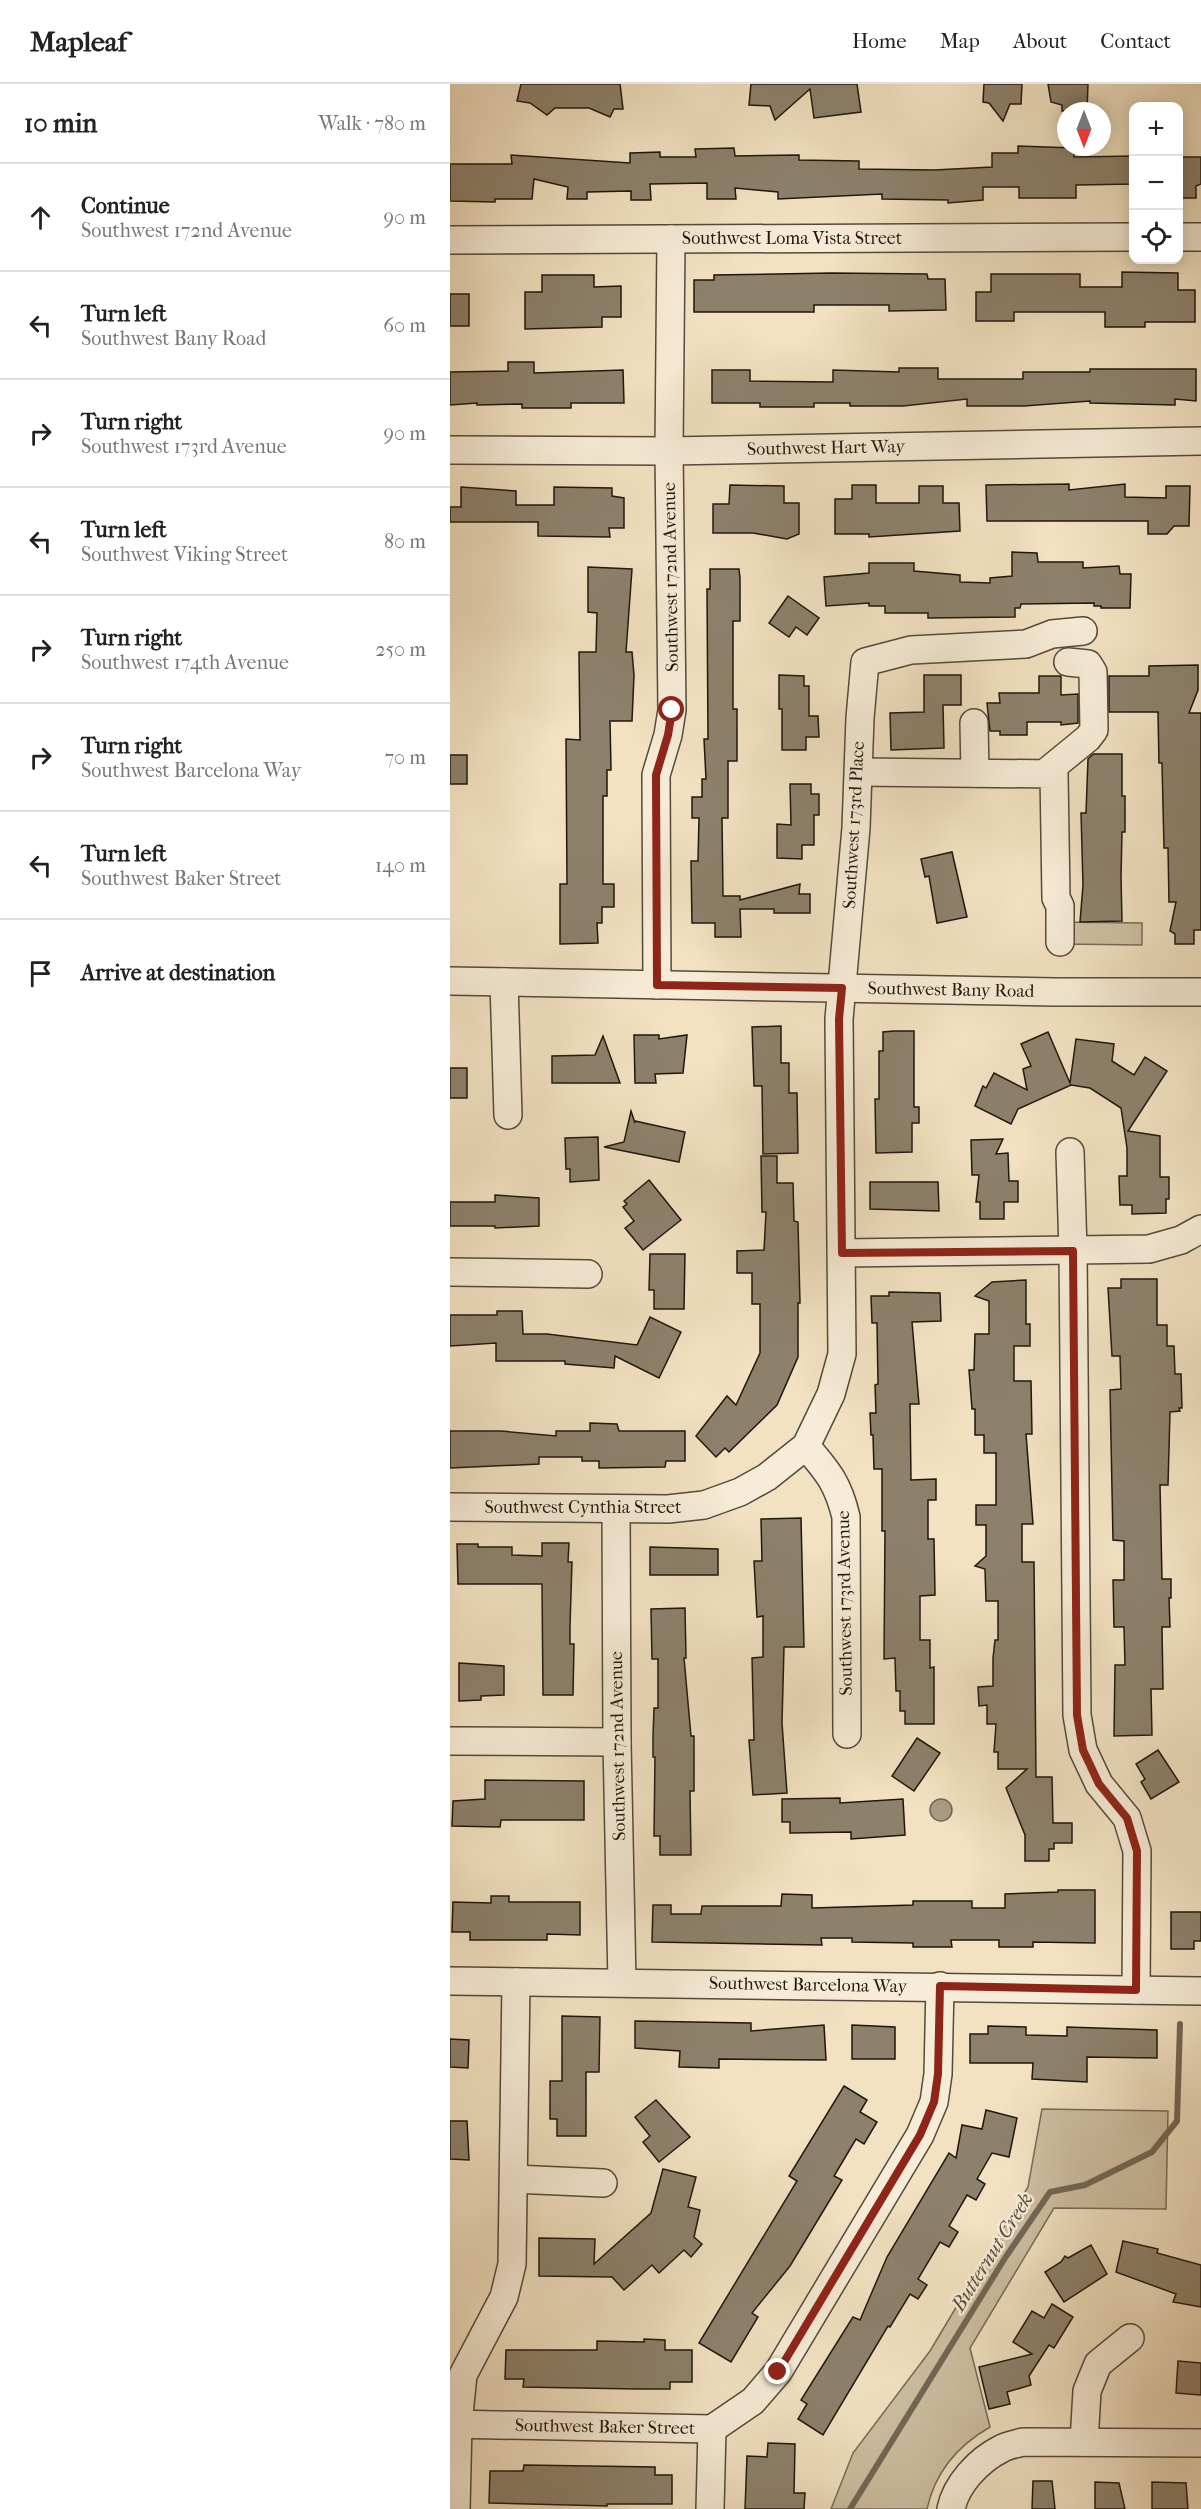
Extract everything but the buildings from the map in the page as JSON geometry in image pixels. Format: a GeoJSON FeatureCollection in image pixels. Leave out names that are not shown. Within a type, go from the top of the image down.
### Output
{"type":"FeatureCollection","features":[{"type":"Feature","properties":{"kind":"street","name":"Southwest Loma Vista Street"},"geometry":{"type":"LineString","coordinates":[[450,240],[1129,237]]}},
{"type":"Feature","properties":{"kind":"street"},"geometry":{"type":"LineString","coordinates":[[1183,237],[1201,237]]}},
{"type":"Feature","properties":{"kind":"street","name":"Southwest 172nd Avenue"},"geometry":{"type":"LineString","coordinates":[[657,985],[656,775],[668,735],[672,710],[669,451],[671,239]]}},
{"type":"Feature","properties":{"kind":"street","name":"Southwest Hart Way"},"geometry":{"type":"LineString","coordinates":[[450,450],[669,451],[1201,441]]}},
{"type":"Feature","properties":{"kind":"street","name":"Southwest 173rd Place"},"geometry":{"type":"LineString","coordinates":[[842,988],[852,853],[856,828],[860,718],[865,662],[911,650],[1026,644],[1052,634],[1083,631]]}},
{"type":"Feature","properties":{"kind":"street"},"geometry":{"type":"LineString","coordinates":[[1044,774],[1088,738],[1094,730],[1093,672],[1088,664],[1068,662]]}},
{"type":"Feature","properties":{"kind":"street"},"geometry":{"type":"LineString","coordinates":[[974,723],[975,773]]}},
{"type":"Feature","properties":{"kind":"street"},"geometry":{"type":"LineString","coordinates":[[859,772],[1054,774],[1056,898],[1060,906],[1060,942]]}},
{"type":"Feature","properties":{"kind":"street","name":"Southwest Bany Road"},"geometry":{"type":"LineString","coordinates":[[450,981],[1201,992]]}},
{"type":"Feature","properties":{"kind":"street"},"geometry":{"type":"LineString","coordinates":[[504,982],[507,1115]]}},
{"type":"Feature","properties":{"kind":"street"},"geometry":{"type":"LineString","coordinates":[[806,1446],[831,1394],[842,1354],[839,1019],[842,988]]}},
{"type":"Feature","properties":{"kind":"street"},"geometry":{"type":"LineString","coordinates":[[1070,1152],[1077,1715],[1083,1750],[1099,1784],[1127,1818],[1137,1851],[1136,1990]]}},
{"type":"Feature","properties":{"kind":"street"},"geometry":{"type":"LineString","coordinates":[[842,1253],[1149,1249],[1181,1240],[1201,1229]]}},
{"type":"Feature","properties":{"kind":"street"},"geometry":{"type":"LineString","coordinates":[[450,1272],[588,1274]]}},
{"type":"Feature","properties":{"kind":"street","name":"Southwest Cynthia Street"},"geometry":{"type":"LineString","coordinates":[[450,1507],[616,1509],[704,1505],[740,1492],[758,1482],[806,1446]]}},
{"type":"Feature","properties":{"kind":"street","name":"Southwest 173rd Avenue"},"geometry":{"type":"LineString","coordinates":[[806,1446],[828,1471],[840,1491],[846,1517],[848,1734]]}},
{"type":"Feature","properties":{"kind":"street","name":"Southwest 172nd Avenue"},"geometry":{"type":"LineString","coordinates":[[616,1509],[617,1742],[622,1982]]}},
{"type":"Feature","properties":{"kind":"street"},"geometry":{"type":"LineString","coordinates":[[450,1741],[617,1742]]}},
{"type":"Feature","properties":{"kind":"street","name":"Southwest Barcelona Way"},"geometry":{"type":"LineString","coordinates":[[450,1981],[1201,1991]]}},
{"type":"Feature","properties":{"kind":"street"},"geometry":{"type":"LineString","coordinates":[[456,2509],[454,2424],[463,2375],[504,2297],[512,2264],[516,1982]]}},
{"type":"Feature","properties":{"kind":"street","name":"Southwest Baker Street"},"geometry":{"type":"LineString","coordinates":[[454,2424],[712,2429],[753,2401],[778,2372],[920,2135],[934,2102],[938,2074],[940,1986]]}},
{"type":"Feature","properties":{"kind":"street"},"geometry":{"type":"LineString","coordinates":[[514,2179],[603,2183]]}},
{"type":"Feature","properties":{"kind":"street"},"geometry":{"type":"LineString","coordinates":[[1084,2442],[1087,2391],[1098,2364],[1130,2338]]}},
{"type":"Feature","properties":{"kind":"street"},"geometry":{"type":"LineString","coordinates":[[710,2509],[712,2429]]}},
{"type":"Feature","properties":{"kind":"street"},"geometry":{"type":"LineString","coordinates":[[951,2509],[968,2474],[1001,2448],[1023,2442],[1201,2444]]}},
{"type":"Feature","properties":{"kind":"shaded area"},"geometry":{"type":"Polygon","coordinates":[[[1060,922],[1142,923],[1142,945],[1060,944],[1060,922]]]}},
{"type":"Feature","properties":{"kind":"shaded area"},"geometry":{"type":"Polygon","coordinates":[[[941,1799],[949,1802],[952,1810],[949,1818],[941,1821],[933,1818],[930,1810],[933,1802],[941,1799]]]}},
{"type":"Feature","properties":{"kind":"shaded area"},"geometry":{"type":"Polygon","coordinates":[[[1042,2109],[1168,2111],[1166,2209],[1054,2208],[970,2348],[990,2427],[967,2443],[949,2461],[936,2483],[927,2509],[831,2509],[853,2453],[930,2351],[1028,2187],[1042,2109]]]}},
{"type":"Feature","properties":{"kind":"waterway","name":"Butternut Creek"},"geometry":{"type":"LineString","coordinates":[[850,2509],[1005,2258],[1050,2192],[1085,2185],[1152,2152],[1177,2121],[1180,2024]]}},
{"type":"Feature","properties":{"kind":"route"},"geometry":{"type":"LineString","coordinates":[[672,710],[668,735],[656,775],[657,985],[842,988],[839,1019],[842,1253],[1073,1251],[1077,1715],[1083,1750],[1099,1784],[1127,1818],[1137,1851],[1136,1990],[940,1986],[938,2074],[934,2102],[920,2135],[778,2372]]}}]}
